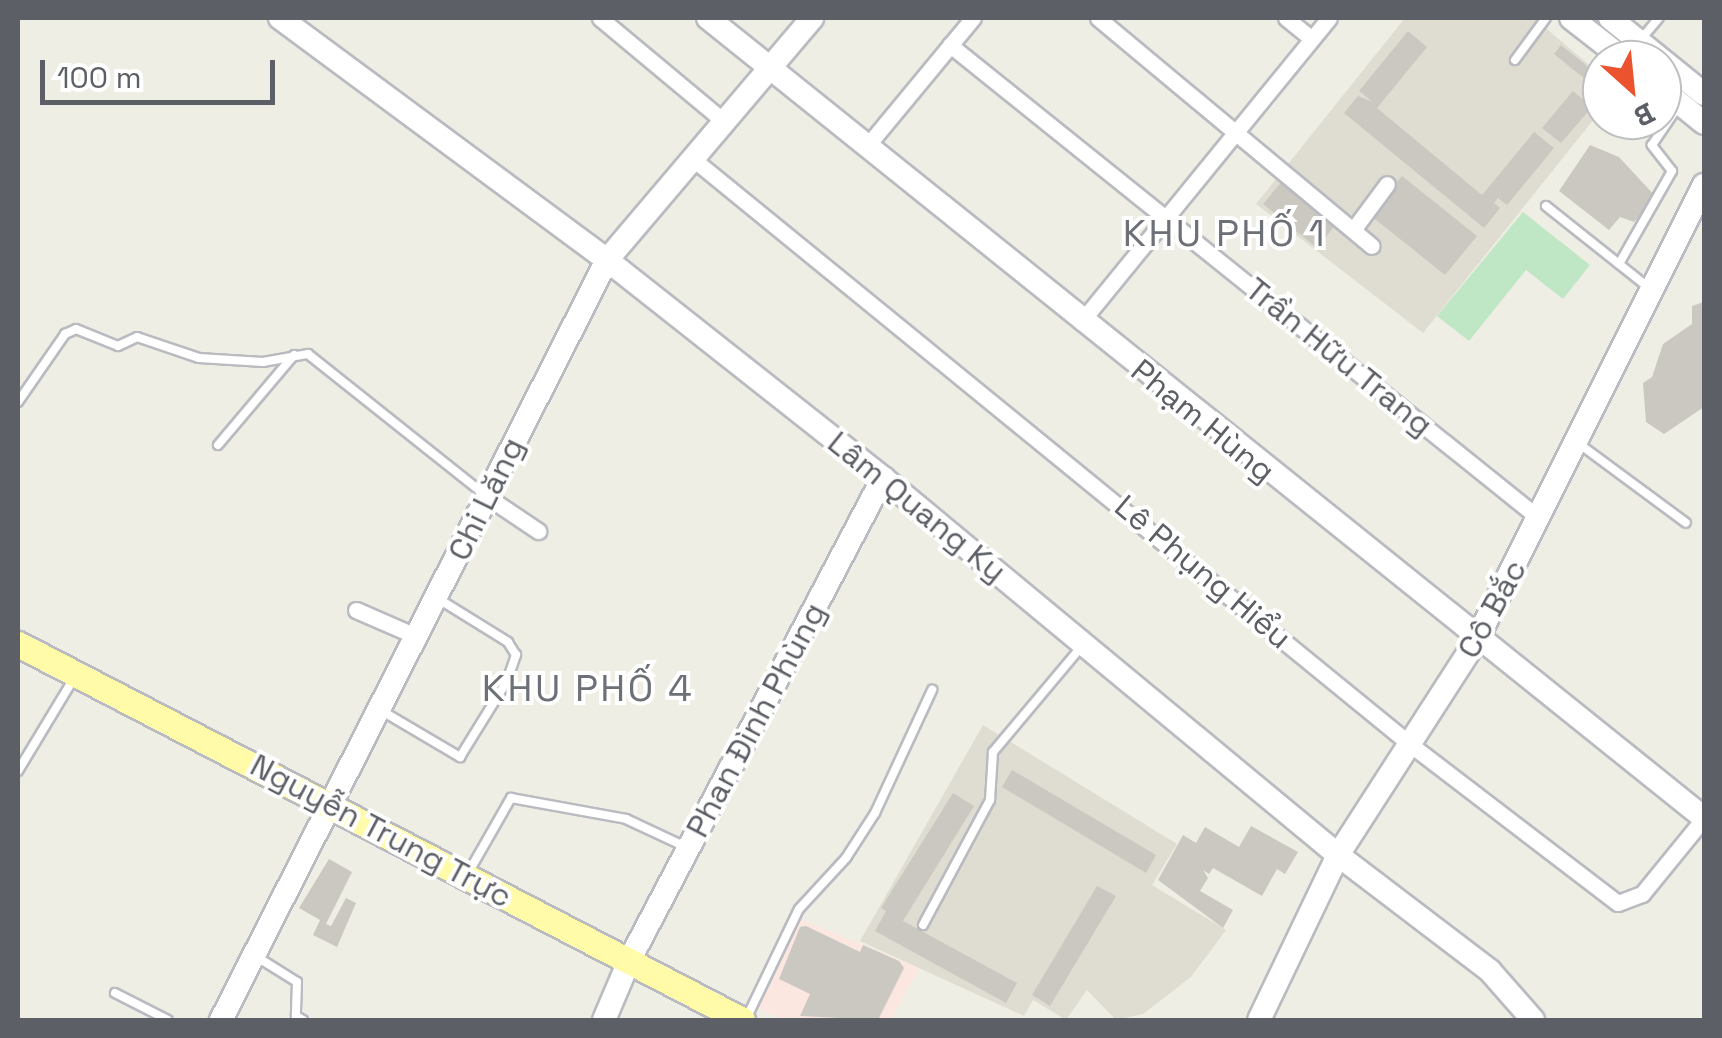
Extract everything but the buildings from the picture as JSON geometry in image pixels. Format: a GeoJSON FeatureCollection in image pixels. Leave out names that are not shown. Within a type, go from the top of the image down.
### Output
{"type":"FeatureCollection","features":[{"type":"Feature","properties":{"kind":"main road","name":"Nguyễn Trung Trực"},"geometry":{"type":"LineString","coordinates":[[18,644],[744,1020]]}},
{"type":"Feature","properties":{"kind":"street","name":"Lâm Quang Ky"},"geometry":{"type":"LineString","coordinates":[[280,18],[607,260],[883,478],[1338,854],[1490,971],[1533,1020]]}},
{"type":"Feature","properties":{"kind":"street"},"geometry":{"type":"LineString","coordinates":[[600,18],[725,122]]}},
{"type":"Feature","properties":{"kind":"street","name":"Phạm Hùng"},"geometry":{"type":"LineString","coordinates":[[708,18],[1080,322],[1704,818]]}},
{"type":"Feature","properties":{"kind":"street","name":"Chi Lăng"},"geometry":{"type":"LineString","coordinates":[[221,1020],[382,711],[607,260],[812,18]]}},
{"type":"Feature","properties":{"kind":"street"},"geometry":{"type":"LineString","coordinates":[[867,146],[973,18]]}},
{"type":"Feature","properties":{"kind":"street"},"geometry":{"type":"LineString","coordinates":[[1098,18],[1372,246]]}},
{"type":"Feature","properties":{"kind":"street"},"geometry":{"type":"LineString","coordinates":[[1286,18],[1312,39]]}},
{"type":"Feature","properties":{"kind":"street"},"geometry":{"type":"LineString","coordinates":[[1080,322],[1329,18]]}},
{"type":"Feature","properties":{"kind":"street"},"geometry":{"type":"LineString","coordinates":[[1570,18],[1599,40]]}},
{"type":"Feature","properties":{"kind":"street"},"geometry":{"type":"LineString","coordinates":[[1610,18],[1639,40]]}},
{"type":"Feature","properties":{"kind":"street","name":"Trần Hữu Trang"},"geometry":{"type":"LineString","coordinates":[[950,45],[1540,519]]}},
{"type":"Feature","properties":{"kind":"street"},"geometry":{"type":"LineString","coordinates":[[1682,76],[1704,94]]}},
{"type":"Feature","properties":{"kind":"street"},"geometry":{"type":"LineString","coordinates":[[1682,105],[1704,123]]}},
{"type":"Feature","properties":{"kind":"street","name":"Lê Phụng Hiểu"},"geometry":{"type":"LineString","coordinates":[[693,159],[1411,745],[1618,904],[1642,894],[1704,818]]}},
{"type":"Feature","properties":{"kind":"street"},"geometry":{"type":"LineString","coordinates":[[1353,230],[1387,184]]}},
{"type":"Feature","properties":{"kind":"street","name":"Cô Bắc"},"geometry":{"type":"LineString","coordinates":[[1259,1020],[1338,854],[1476,640],[1702,196]]}},
{"type":"Feature","properties":{"kind":"street","name":"Phan Đình Phùng"},"geometry":{"type":"LineString","coordinates":[[604,1020],[628,961],[883,478]]}},
{"type":"Feature","properties":{"kind":"street"},"geometry":{"type":"LineString","coordinates":[[486,496],[538,531]]}},
{"type":"Feature","properties":{"kind":"street"},"geometry":{"type":"LineString","coordinates":[[356,610],[418,637]]}},
{"type":"Feature","properties":{"kind":"lane"},"geometry":{"type":"LineString","coordinates":[[1514,60],[1546,18]]}},
{"type":"Feature","properties":{"kind":"lane"},"geometry":{"type":"LineString","coordinates":[[1641,40],[1658,18]]}},
{"type":"Feature","properties":{"kind":"lane"},"geometry":{"type":"LineString","coordinates":[[1619,264],[1672,171],[1652,145],[1653,140]]}},
{"type":"Feature","properties":{"kind":"lane"},"geometry":{"type":"LineString","coordinates":[[1546,206],[1652,290]]}},
{"type":"Feature","properties":{"kind":"lane"},"geometry":{"type":"LineString","coordinates":[[18,402],[65,334],[76,329],[118,346],[136,337],[199,358],[263,362],[308,354],[486,496]]}},
{"type":"Feature","properties":{"kind":"lane"},"geometry":{"type":"LineString","coordinates":[[218,444],[294,355]]}},
{"type":"Feature","properties":{"kind":"lane"},"geometry":{"type":"LineString","coordinates":[[1578,444],[1686,524]]}},
{"type":"Feature","properties":{"kind":"lane"},"geometry":{"type":"LineString","coordinates":[[382,711],[460,758],[507,681],[516,656],[508,642],[437,598]]}},
{"type":"Feature","properties":{"kind":"lane"},"geometry":{"type":"LineString","coordinates":[[923,925],[990,800],[993,752],[1084,644]]}},
{"type":"Feature","properties":{"kind":"lane"},"geometry":{"type":"LineString","coordinates":[[18,771],[76,674]]}},
{"type":"Feature","properties":{"kind":"lane"},"geometry":{"type":"LineString","coordinates":[[744,1020],[798,909],[846,858],[875,814],[932,690]]}},
{"type":"Feature","properties":{"kind":"lane"},"geometry":{"type":"LineString","coordinates":[[467,875],[511,798],[626,819],[688,847]]}},
{"type":"Feature","properties":{"kind":"lane"},"geometry":{"type":"LineString","coordinates":[[256,956],[297,982],[296,1016],[303,1020]]}},
{"type":"Feature","properties":{"kind":"lane"},"geometry":{"type":"LineString","coordinates":[[114,993],[168,1020]]}},
{"type":"Feature","properties":{"kind":"shaded area"},"geometry":{"type":"Polygon","coordinates":[[[1405,18],[1534,18],[1582,59],[1582,134],[1423,333],[1256,204],[1405,18]]]}},
{"type":"Feature","properties":{"kind":"shaded area"},"geometry":{"type":"Polygon","coordinates":[[[983,725],[1177,844],[1152,885],[1226,930],[1191,977],[1143,1014],[1116,1020],[1087,990],[1066,1020],[1033,1000],[1024,1016],[860,941],[983,725]]]}},
{"type":"Feature","properties":{"kind":"shaded area"},"geometry":{"type":"Polygon","coordinates":[[[798,918],[919,968],[891,1020],[784,1020],[756,1007],[798,918]]]}},
{"type":"Feature","properties":{"kind":"green space"},"geometry":{"type":"Polygon","coordinates":[[[1523,212],[1590,265],[1563,299],[1526,270],[1469,341],[1437,316],[1523,212]]]}},
{"type":"Feature","properties":{"kind":"district","name":"KHU PHỐ 1"},"geometry":{"type":"Point","coordinates":[1225,234]}},
{"type":"Feature","properties":{"kind":"district","name":"KHU PHỐ 4"},"geometry":{"type":"Point","coordinates":[588,689]}}]}
